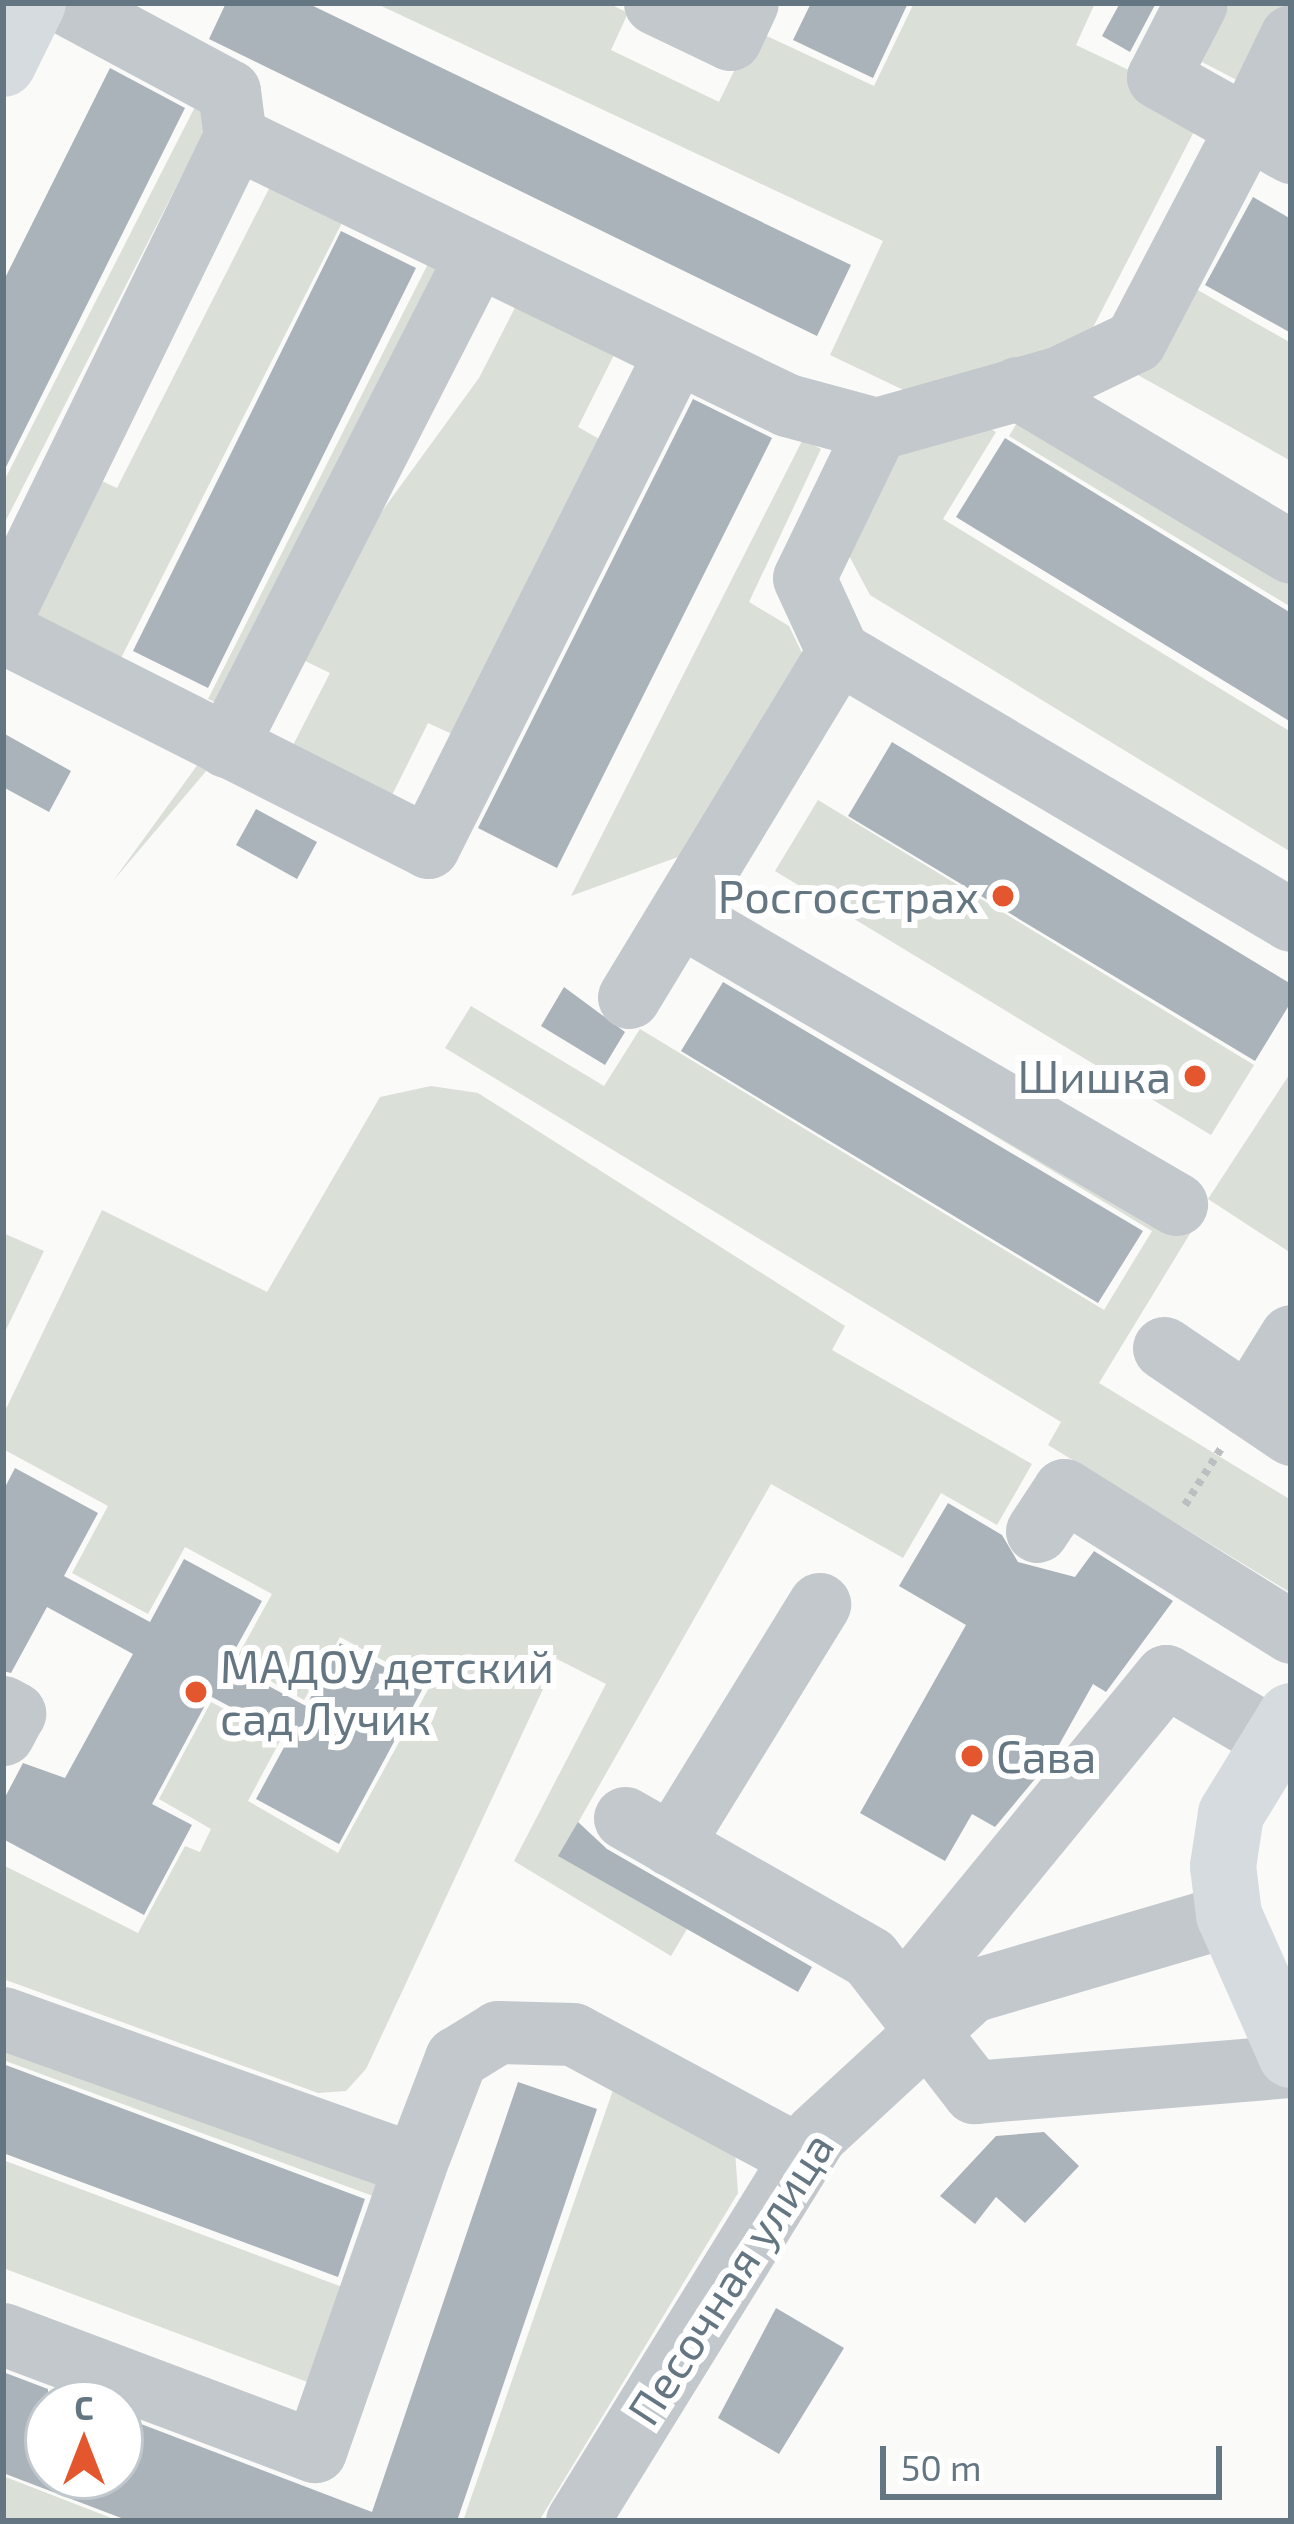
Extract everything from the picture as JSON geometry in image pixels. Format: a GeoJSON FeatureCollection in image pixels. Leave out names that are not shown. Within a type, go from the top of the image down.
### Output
{"type":"FeatureCollection","features":[{"type":"Feature","properties":{"kind":"main road"},"geometry":{"type":"LineString","coordinates":[[3,64],[33,3]]}},
{"type":"Feature","properties":{"kind":"main road"},"geometry":{"type":"LineString","coordinates":[[1282,1727],[1231,1814],[1229,1915],[1291,2056]]}},
{"type":"Feature","properties":{"kind":"street"},"geometry":{"type":"LineString","coordinates":[[3,613],[235,137],[229,91],[142,21],[64,3]]}},
{"type":"Feature","properties":{"kind":"street"},"geometry":{"type":"LineString","coordinates":[[656,3],[730,39],[747,3]]}},
{"type":"Feature","properties":{"kind":"street"},"geometry":{"type":"LineString","coordinates":[[1196,3],[1158,77],[1269,139]]}},
{"type":"Feature","properties":{"kind":"street"},"geometry":{"type":"LineString","coordinates":[[235,137],[787,405],[875,429],[1017,388],[1135,341],[1269,139],[1291,36]]}},
{"type":"Feature","properties":{"kind":"street"},"geometry":{"type":"LineString","coordinates":[[226,746],[477,255]]}},
{"type":"Feature","properties":{"kind":"street"},"geometry":{"type":"LineString","coordinates":[[3,632],[428,847],[676,352]]}},
{"type":"Feature","properties":{"kind":"street"},"geometry":{"type":"LineString","coordinates":[[1017,388],[1291,552]]}},
{"type":"Feature","properties":{"kind":"street"},"geometry":{"type":"LineString","coordinates":[[875,429],[804,578],[838,652],[1291,920]]}},
{"type":"Feature","properties":{"kind":"street"},"geometry":{"type":"LineString","coordinates":[[629,997],[838,652]]}},
{"type":"Feature","properties":{"kind":"street"},"geometry":{"type":"LineString","coordinates":[[682,916],[1176,1204]]}},
{"type":"Feature","properties":{"kind":"street"},"geometry":{"type":"LineString","coordinates":[[1164,1348],[1269,1419],[1291,1336]]}},
{"type":"Feature","properties":{"kind":"street"},"geometry":{"type":"LineString","coordinates":[[1036,1531],[1064,1490],[1291,1632]]}},
{"type":"Feature","properties":{"kind":"street"},"geometry":{"type":"LineString","coordinates":[[819,1604],[648,1831],[870,1958],[974,2092],[1291,2066]]}},
{"type":"Feature","properties":{"kind":"street"},"geometry":{"type":"LineString","coordinates":[[915,2014],[1166,1676],[1282,1727]]}},
{"type":"Feature","properties":{"kind":"street"},"geometry":{"type":"LineString","coordinates":[[3,1707],[14,1713],[3,1734]]}},
{"type":"Feature","properties":{"kind":"street","name":"Песочная улица"},"geometry":{"type":"LineString","coordinates":[[577,2521],[798,2155],[915,2014],[971,1991],[1229,1915]]}},
{"type":"Feature","properties":{"kind":"street"},"geometry":{"type":"LineString","coordinates":[[3,2018],[415,2165]]}},
{"type":"Feature","properties":{"kind":"street"},"geometry":{"type":"LineString","coordinates":[[3,2333],[315,2451],[456,2058],[499,2032],[535,2029],[574,2034],[798,2155]]}},
{"type":"Feature","properties":{"kind":"path"},"geometry":{"type":"LineString","coordinates":[[1159,1547],[1269,1419]]}},
{"type":"Feature","properties":{"kind":"shaded area"},"geometry":{"type":"Polygon","coordinates":[[[375,3],[608,3],[628,13],[611,50],[719,102],[754,30],[874,86],[914,3],[1095,3],[1076,45],[1148,79],[1200,120],[1086,341],[914,395],[830,355],[883,241],[375,3]]]}},
{"type":"Feature","properties":{"kind":"shaded area"},"geometry":{"type":"Polygon","coordinates":[[[1230,3],[1291,3],[1291,108],[1202,62],[1230,3]]]}},
{"type":"Feature","properties":{"kind":"shaded area"},"geometry":{"type":"Polygon","coordinates":[[[200,97],[217,107],[3,526],[3,483],[200,97]]]}},
{"type":"Feature","properties":{"kind":"shaded area"},"geometry":{"type":"Polygon","coordinates":[[[278,171],[350,207],[119,662],[23,614],[93,477],[117,488],[278,171]]]}},
{"type":"Feature","properties":{"kind":"shaded area"},"geometry":{"type":"Polygon","coordinates":[[[435,250],[452,258],[225,707],[208,699],[435,250]]]}},
{"type":"Feature","properties":{"kind":"shaded area"},"geometry":{"type":"Polygon","coordinates":[[[1189,285],[1291,343],[1291,461],[1138,375],[1189,285]]]}},
{"type":"Feature","properties":{"kind":"shaded area"},"geometry":{"type":"Polygon","coordinates":[[[522,294],[620,343],[578,427],[601,440],[452,734],[428,723],[390,799],[291,749],[330,673],[301,659],[113,881],[479,378],[522,294]]]}},
{"type":"Feature","properties":{"kind":"shaded area"},"geometry":{"type":"Polygon","coordinates":[[[1026,408],[1291,569],[1291,607],[1009,436],[1026,408]]]}},
{"type":"Feature","properties":{"kind":"shaded area"},"geometry":{"type":"Polygon","coordinates":[[[962,413],[996,432],[943,519],[1291,732],[1291,852],[870,595],[847,552],[905,437],[962,413]]]}},
{"type":"Feature","properties":{"kind":"shaded area"},"geometry":{"type":"Polygon","coordinates":[[[803,439],[821,449],[749,602],[789,626],[803,655],[697,850],[571,896],[803,439]]]}},
{"type":"Feature","properties":{"kind":"shaded area"},"geometry":{"type":"Polygon","coordinates":[[[818,800],[1254,1065],[1211,1135],[775,871],[818,800]]]}},
{"type":"Feature","properties":{"kind":"shaded area"},"geometry":{"type":"Polygon","coordinates":[[[732,954],[1191,1232],[1099,1383],[1291,1500],[1291,1593],[1048,1445],[1061,1422],[445,1048],[471,1006],[604,1086],[640,1029],[1104,1310],[1152,1231],[722,971],[732,954]]]}},
{"type":"Feature","properties":{"kind":"shaded area"},"geometry":{"type":"Polygon","coordinates":[[[1291,1072],[1291,1253],[1208,1199],[1291,1072]]]}},
{"type":"Feature","properties":{"kind":"shaded area"},"geometry":{"type":"Polygon","coordinates":[[[431,1086],[478,1093],[845,1326],[832,1350],[1032,1464],[997,1525],[941,1493],[903,1558],[771,1484],[559,1856],[687,1929],[671,1956],[514,1861],[606,1684],[557,1659],[366,2069],[346,2091],[318,2093],[3,1979],[3,1865],[138,1933],[185,1846],[200,1852],[211,1829],[159,1799],[211,1702],[281,1739],[248,1801],[338,1853],[430,1686],[340,1637],[304,1700],[235,1661],[272,1594],[185,1547],[148,1614],[72,1573],[108,1506],[3,1449],[3,1415],[102,1210],[267,1292],[380,1097],[431,1086]]]}},
{"type":"Feature","properties":{"kind":"shaded area"},"geometry":{"type":"Polygon","coordinates":[[[3,1233],[44,1251],[3,1336],[3,1233]]]}},
{"type":"Feature","properties":{"kind":"shaded area"},"geometry":{"type":"Polygon","coordinates":[[[3,2034],[382,2173],[373,2196],[3,2060],[3,2034]]]}},
{"type":"Feature","properties":{"kind":"shaded area"},"geometry":{"type":"Polygon","coordinates":[[[613,2090],[735,2151],[738,2193],[539,2521],[463,2521],[613,2090]]]}},
{"type":"Feature","properties":{"kind":"shaded area"},"geometry":{"type":"Polygon","coordinates":[[[3,2160],[345,2288],[310,2383],[3,2268],[3,2160]]]}},
{"type":"Feature","properties":{"kind":"shaded area"},"geometry":{"type":"Polygon","coordinates":[[[3,2476],[24,2484],[24,2500],[65,2500],[119,2521],[3,2521],[3,2476]]]}},
{"type":"Feature","properties":{"kind":"building"},"geometry":{"type":"Polygon","coordinates":[[[226,3],[307,3],[851,265],[817,336],[209,39],[226,3]]]}},
{"type":"Feature","properties":{"kind":"building"},"geometry":{"type":"Polygon","coordinates":[[[811,3],[908,3],[873,78],[793,40],[811,3]]]}},
{"type":"Feature","properties":{"kind":"building"},"geometry":{"type":"Polygon","coordinates":[[[1120,3],[1156,3],[1130,52],[1102,36],[1120,3]]]}},
{"type":"Feature","properties":{"kind":"building"},"geometry":{"type":"Polygon","coordinates":[[[110,68],[185,108],[3,473],[3,282],[110,68]]]}},
{"type":"Feature","properties":{"kind":"building"},"geometry":{"type":"Polygon","coordinates":[[[1253,197],[1291,219],[1291,333],[1205,285],[1253,197]]]}},
{"type":"Feature","properties":{"kind":"building"},"geometry":{"type":"Polygon","coordinates":[[[341,231],[416,268],[208,688],[133,651],[341,231]]]}},
{"type":"Feature","properties":{"kind":"building"},"geometry":{"type":"Polygon","coordinates":[[[693,399],[772,438],[557,868],[478,828],[693,399]]]}},
{"type":"Feature","properties":{"kind":"building"},"geometry":{"type":"Polygon","coordinates":[[[1005,438],[1291,613],[1291,722],[956,517],[1005,438]]]}},
{"type":"Feature","properties":{"kind":"building"},"geometry":{"type":"Polygon","coordinates":[[[3,733],[71,771],[49,812],[3,787],[3,733]]]}},
{"type":"Feature","properties":{"kind":"building"},"geometry":{"type":"Polygon","coordinates":[[[892,742],[1291,984],[1291,1002],[1255,1061],[848,816],[892,742]]]}},
{"type":"Feature","properties":{"kind":"building"},"geometry":{"type":"Polygon","coordinates":[[[256,809],[317,842],[297,879],[236,845],[256,809]]]}},
{"type":"Feature","properties":{"kind":"building"},"geometry":{"type":"Polygon","coordinates":[[[723,982],[1143,1231],[1098,1303],[681,1051],[723,982]]]}},
{"type":"Feature","properties":{"kind":"building"},"geometry":{"type":"Polygon","coordinates":[[[564,987],[625,1032],[605,1065],[541,1026],[564,987]]]}},
{"type":"Feature","properties":{"kind":"building","name":"МАДОУ детский сад Лучик"},"geometry":{"type":"Polygon","coordinates":[[[15,1468],[98,1513],[64,1576],[150,1622],[184,1559],[262,1601],[227,1664],[306,1706],[340,1643],[423,1688],[339,1844],[256,1799],[289,1738],[210,1696],[152,1804],[192,1825],[144,1915],[3,1839],[3,1801],[23,1763],[65,1778],[133,1654],[47,1607],[11,1673],[3,1671],[3,1491],[15,1468]]]}},
{"type":"Feature","properties":{"kind":"building"},"geometry":{"type":"Polygon","coordinates":[[[948,1503],[1002,1535],[1018,1562],[1075,1577],[1094,1551],[1173,1601],[1106,1692],[1093,1684],[1050,1761],[995,1827],[972,1814],[945,1861],[860,1813],[966,1625],[899,1586],[948,1503]]]}},
{"type":"Feature","properties":{"kind":"building"},"geometry":{"type":"Polygon","coordinates":[[[578,1822],[607,1849],[812,1967],[798,1992],[558,1856],[578,1822]]]}},
{"type":"Feature","properties":{"kind":"building"},"geometry":{"type":"Polygon","coordinates":[[[3,2064],[365,2199],[338,2277],[3,2153],[3,2064]]]}},
{"type":"Feature","properties":{"kind":"building"},"geometry":{"type":"Polygon","coordinates":[[[518,2082],[597,2109],[457,2521],[129,2521],[74,2500],[144,2500],[144,2425],[372,2512],[518,2082]]]}},
{"type":"Feature","properties":{"kind":"building"},"geometry":{"type":"Polygon","coordinates":[[[1044,2132],[1079,2166],[1025,2223],[996,2197],[975,2224],[940,2196],[996,2136],[1044,2132]]]}},
{"type":"Feature","properties":{"kind":"building"},"geometry":{"type":"Polygon","coordinates":[[[776,2308],[844,2348],[779,2454],[718,2418],[776,2308]]]}},
{"type":"Feature","properties":{"kind":"building"},"geometry":{"type":"Polygon","coordinates":[[[3,2372],[24,2380],[24,2481],[3,2473],[3,2372]]]}},
{"type":"Feature","properties":{"kind":"place","name":"Росгосстрах"},"geometry":{"type":"Point","coordinates":[1003,896]}},
{"type":"Feature","properties":{"kind":"place","name":"Шишка"},"geometry":{"type":"Point","coordinates":[1195,1076]}},
{"type":"Feature","properties":{"kind":"place","name":"МАДОУ детский сад Лучик"},"geometry":{"type":"Point","coordinates":[196,1692]}},
{"type":"Feature","properties":{"kind":"place","name":"Сава"},"geometry":{"type":"Point","coordinates":[972,1756]}}]}
